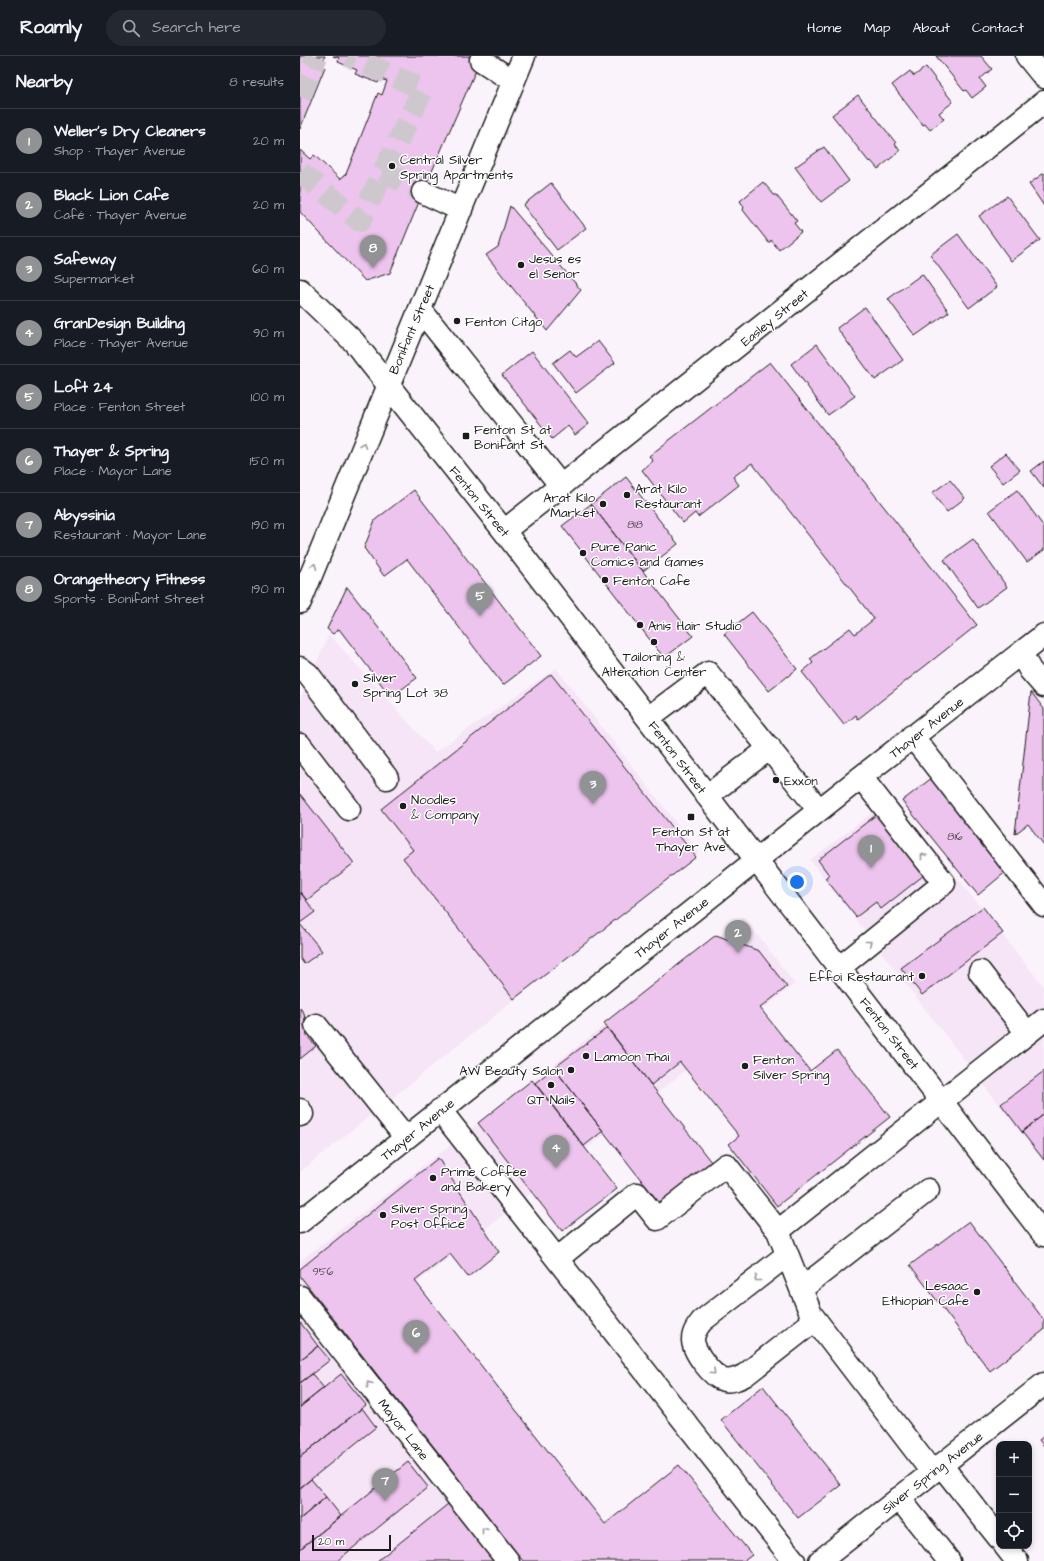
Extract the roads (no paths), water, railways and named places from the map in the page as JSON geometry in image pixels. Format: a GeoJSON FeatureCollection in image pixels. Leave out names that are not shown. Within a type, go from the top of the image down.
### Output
{"type":"FeatureCollection","features":[{"type":"Feature","properties":{"kind":"street","name":"Bonifant Street"},"geometry":{"type":"LineString","coordinates":[[300,602],[388,384],[524,56]]}},
{"type":"Feature","properties":{"kind":"street"},"geometry":{"type":"LineString","coordinates":[[1027,56],[1044,77]]}},
{"type":"Feature","properties":{"kind":"street"},"geometry":{"type":"LineString","coordinates":[[481,60],[513,80]]}},
{"type":"Feature","properties":{"kind":"street","name":"Easley Street"},"geometry":{"type":"LineString","coordinates":[[504,531],[1044,102]]}},
{"type":"Feature","properties":{"kind":"street"},"geometry":{"type":"LineString","coordinates":[[423,192],[461,210]]}},
{"type":"Feature","properties":{"kind":"street","name":"Fenton Street"},"geometry":{"type":"LineString","coordinates":[[300,290],[354,342],[504,531],[1044,1235]]}},
{"type":"Feature","properties":{"kind":"street"},"geometry":{"type":"LineString","coordinates":[[420,309],[561,486]]}},
{"type":"Feature","properties":{"kind":"street","name":"Thayer Avenue"},"geometry":{"type":"LineString","coordinates":[[300,1222],[912,736],[1044,634]]}},
{"type":"Feature","properties":{"kind":"street"},"geometry":{"type":"LineString","coordinates":[[1021,653],[1030,670],[1044,686]]}},
{"type":"Feature","properties":{"kind":"street"},"geometry":{"type":"LineString","coordinates":[[300,668],[308,674],[386,778]]}},
{"type":"Feature","properties":{"kind":"street"},"geometry":{"type":"LineString","coordinates":[[648,718],[708,673],[819,810]]}},
{"type":"Feature","properties":{"kind":"street"},"geometry":{"type":"LineString","coordinates":[[912,736],[1044,905]]}},
{"type":"Feature","properties":{"kind":"street"},"geometry":{"type":"LineString","coordinates":[[300,745],[349,809]]}},
{"type":"Feature","properties":{"kind":"street"},"geometry":{"type":"LineString","coordinates":[[708,796],[770,748]]}},
{"type":"Feature","properties":{"kind":"street"},"geometry":{"type":"LineString","coordinates":[[839,968],[944,883],[861,777]]}},
{"type":"Feature","properties":{"kind":"street"},"geometry":{"type":"LineString","coordinates":[[778,1231],[1036,1026],[980,972]]}},
{"type":"Feature","properties":{"kind":"street"},"geometry":{"type":"LineString","coordinates":[[316,1025],[406,1138]]}},
{"type":"Feature","properties":{"kind":"street"},"geometry":{"type":"LineString","coordinates":[[300,1110],[302,1114],[300,1115]]}},
{"type":"Feature","properties":{"kind":"street"},"geometry":{"type":"LineString","coordinates":[[440,1110],[794,1561]]}},
{"type":"Feature","properties":{"kind":"street"},"geometry":{"type":"LineString","coordinates":[[557,1259],[637,1194],[657,1219],[726,1165],[778,1231],[811,1314],[815,1320],[936,1469],[996,1535]]}},
{"type":"Feature","properties":{"kind":"street"},"geometry":{"type":"LineString","coordinates":[[801,1289],[928,1190]]}},
{"type":"Feature","properties":{"kind":"street"},"geometry":{"type":"LineString","coordinates":[[787,1255],[702,1321],[695,1330],[693,1340],[695,1351],[713,1374],[724,1380],[735,1380],[745,1375],[815,1320]]}},
{"type":"Feature","properties":{"kind":"street","name":"Mayor Lane"},"geometry":{"type":"LineString","coordinates":[[300,1296],[508,1561]]}},
{"type":"Feature","properties":{"kind":"street","name":"Silver Spring Avenue"},"geometry":{"type":"LineString","coordinates":[[820,1561],[1044,1384]]}},
{"type":"Feature","properties":{"kind":"street"},"geometry":{"type":"LineString","coordinates":[[899,1498],[949,1561]]}},
{"type":"Feature","properties":{"kind":"street"},"geometry":{"type":"LineString","coordinates":[[1007,1549],[1017,1561]]}},
{"type":"Feature","properties":{"kind":"tunnel"},"geometry":{"type":"LineString","coordinates":[[300,97],[317,56]]}},
{"type":"Feature","properties":{"kind":"tunnel"},"geometry":{"type":"LineString","coordinates":[[300,172],[360,221],[423,89],[348,56]]}},
{"type":"Feature","properties":{"kind":"tunnel"},"geometry":{"type":"LineString","coordinates":[[383,171],[423,192]]}},
{"type":"Feature","properties":{"kind":"place","name":"Central Silver Spring Apartments"},"geometry":{"type":"Point","coordinates":[392,166]}},
{"type":"Feature","properties":{"kind":"place","name":"Jesus es el Senor"},"geometry":{"type":"Point","coordinates":[521,265]}},
{"type":"Feature","properties":{"kind":"place","name":"Orangetheory Fitness"},"geometry":{"type":"Point","coordinates":[373,268]}},
{"type":"Feature","properties":{"kind":"place","name":"Fenton Citgo"},"geometry":{"type":"Point","coordinates":[457,321]}},
{"type":"Feature","properties":{"kind":"place","name":"Fenton St at Bonifant St"},"geometry":{"type":"Point","coordinates":[466,436]}},
{"type":"Feature","properties":{"kind":"place","name":"Arat Kilo Restaurant"},"geometry":{"type":"Point","coordinates":[627,495]}},
{"type":"Feature","properties":{"kind":"place","name":"Arat Kilo Market"},"geometry":{"type":"Point","coordinates":[603,504]}},
{"type":"Feature","properties":{"kind":"place","name":"Pure Panic Comics and Games"},"geometry":{"type":"Point","coordinates":[583,553]}},
{"type":"Feature","properties":{"kind":"place","name":"Fenton Cafe"},"geometry":{"type":"Point","coordinates":[605,580]}},
{"type":"Feature","properties":{"kind":"place","name":"Loft 24"},"geometry":{"type":"Point","coordinates":[480,616]}},
{"type":"Feature","properties":{"kind":"place","name":"Anis Hair Studio"},"geometry":{"type":"Point","coordinates":[640,625]}},
{"type":"Feature","properties":{"kind":"place","name":"Tailoring & Alteration Center"},"geometry":{"type":"Point","coordinates":[654,642]}},
{"type":"Feature","properties":{"kind":"place","name":"Silver Spring Lot 38"},"geometry":{"type":"Point","coordinates":[355,684]}},
{"type":"Feature","properties":{"kind":"place","name":"Exxon"},"geometry":{"type":"Point","coordinates":[776,780]}},
{"type":"Feature","properties":{"kind":"place","name":"Safeway"},"geometry":{"type":"Point","coordinates":[593,804]}},
{"type":"Feature","properties":{"kind":"place","name":"Noodles & Company"},"geometry":{"type":"Point","coordinates":[403,806]}},
{"type":"Feature","properties":{"kind":"place","name":"Fenton St at Thayer Ave"},"geometry":{"type":"Point","coordinates":[691,817]}},
{"type":"Feature","properties":{"kind":"place","name":"Weller's Dry Cleaners"},"geometry":{"type":"Point","coordinates":[871,868]}},
{"type":"Feature","properties":{"kind":"place","name":"Black Lion Cafe"},"geometry":{"type":"Point","coordinates":[738,953]}},
{"type":"Feature","properties":{"kind":"place","name":"Effoi Restaurant"},"geometry":{"type":"Point","coordinates":[922,976]}},
{"type":"Feature","properties":{"kind":"place","name":"Lamoon Thai"},"geometry":{"type":"Point","coordinates":[586,1056]}},
{"type":"Feature","properties":{"kind":"place","name":"Fenton Silver Spring"},"geometry":{"type":"Point","coordinates":[745,1066]}},
{"type":"Feature","properties":{"kind":"place","name":"AW Beauty Salon"},"geometry":{"type":"Point","coordinates":[571,1070]}},
{"type":"Feature","properties":{"kind":"place","name":"QT Nails"},"geometry":{"type":"Point","coordinates":[551,1085]}},
{"type":"Feature","properties":{"kind":"place","name":"GranDesign Building"},"geometry":{"type":"Point","coordinates":[556,1168]}},
{"type":"Feature","properties":{"kind":"place","name":"Prime Coffee and Bakery"},"geometry":{"type":"Point","coordinates":[433,1178]}},
{"type":"Feature","properties":{"kind":"place","name":"Silver Spring Post Office"},"geometry":{"type":"Point","coordinates":[383,1215]}},
{"type":"Feature","properties":{"kind":"place","name":"Lesaac Ethiopian Cafe"},"geometry":{"type":"Point","coordinates":[977,1292]}},
{"type":"Feature","properties":{"kind":"place","name":"Thayer & Spring"},"geometry":{"type":"Point","coordinates":[416,1353]}},
{"type":"Feature","properties":{"kind":"place","name":"Abyssinia"},"geometry":{"type":"Point","coordinates":[385,1501]}}]}
